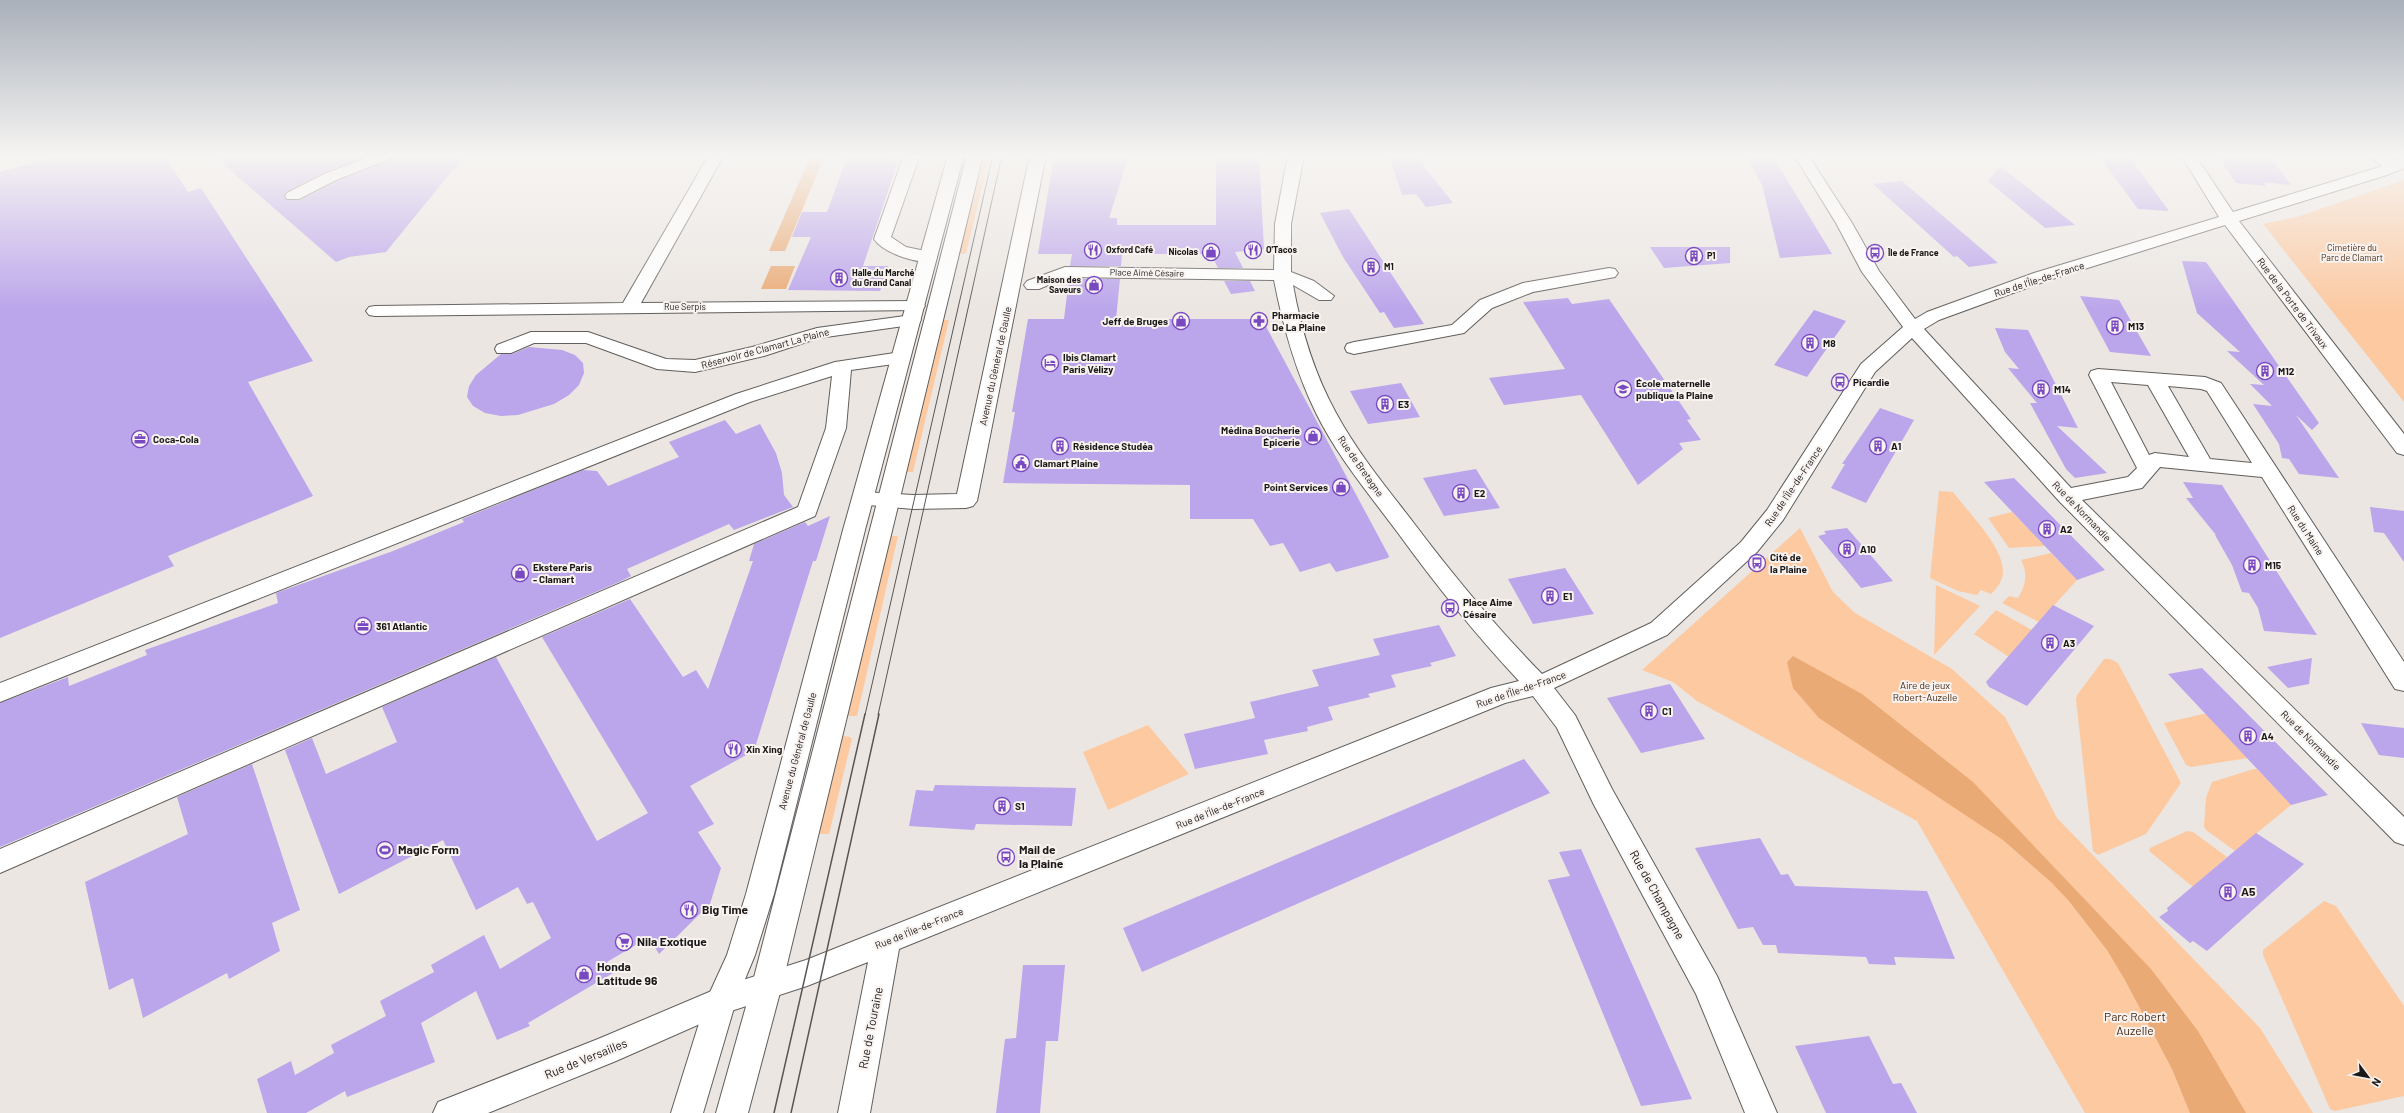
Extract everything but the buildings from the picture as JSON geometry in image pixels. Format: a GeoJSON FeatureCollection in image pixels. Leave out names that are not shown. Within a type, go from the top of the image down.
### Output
{"type":"FeatureCollection","features":[{"type":"Feature","properties":{"kind":"street"},"geometry":{"type":"LineString","coordinates":[[629,308],[686,207]]}},
{"type":"Feature","properties":{"kind":"street"},"geometry":{"type":"LineString","coordinates":[[893,207],[882,239],[901,251],[929,257]]}},
{"type":"Feature","properties":{"kind":"street","name":"Avenue du Général de Gaulle"},"geometry":{"type":"LineString","coordinates":[[687,1113],[721,1001],[741,955],[760,894],[942,207]]}},
{"type":"Feature","properties":{"kind":"street"},"geometry":{"type":"LineString","coordinates":[[732,1113],[767,986],[962,207]]}},
{"type":"Feature","properties":{"kind":"street","name":"Avenue du Général de Gaulle"},"geometry":{"type":"LineString","coordinates":[[864,499],[966,501],[1027,207]]}},
{"type":"Feature","properties":{"kind":"street","name":"Rue de Bretagne"},"geometry":{"type":"LineString","coordinates":[[1286,207],[1272,275],[1291,323],[1302,358],[1326,412],[1350,453],[1447,582],[1502,649],[1538,685]]}},
{"type":"Feature","properties":{"kind":"street","name":"Rue de Normandie"},"geometry":{"type":"LineString","coordinates":[[1832,207],[1871,272],[1913,328],[2066,496],[2404,834]]}},
{"type":"Feature","properties":{"kind":"street","name":"Rue de la Porte de Trivaux"},"geometry":{"type":"LineString","coordinates":[[2221,207],[2404,448]]}},
{"type":"Feature","properties":{"kind":"street","name":"Rue de l'Île-de-France"},"geometry":{"type":"LineString","coordinates":[[767,986],[807,973],[886,942],[1500,694],[1538,685],[1573,671],[1659,629],[1749,547],[1776,515],[1868,368],[1913,328],[1933,316],[2040,277],[2125,252],[2265,207]]}},
{"type":"Feature","properties":{"kind":"street","name":"Place Aimé Césaire"},"geometry":{"type":"LineString","coordinates":[[1033,285],[1065,272],[1272,275]]}},
{"type":"Feature","properties":{"kind":"street"},"geometry":{"type":"LineString","coordinates":[[1354,348],[1458,329],[1486,304],[1529,287],[1609,273]]}},
{"type":"Feature","properties":{"kind":"street"},"geometry":{"type":"LineString","coordinates":[[1272,275],[1308,285],[1325,296]]}},
{"type":"Feature","properties":{"kind":"street","name":"Rue Serpis"},"geometry":{"type":"LineString","coordinates":[[375,311],[629,308],[914,312]]}},
{"type":"Feature","properties":{"kind":"street","name":"Réservoir de Clamart La Plaine"},"geometry":{"type":"LineString","coordinates":[[504,349],[531,338],[588,338],[664,365],[695,366],[757,352],[817,333],[914,312]]}},
{"type":"Feature","properties":{"kind":"street"},"geometry":{"type":"LineString","coordinates":[[0,693],[743,398],[842,366],[901,358]]}},
{"type":"Feature","properties":{"kind":"street"},"geometry":{"type":"LineString","coordinates":[[0,861],[807,511],[836,428],[842,366]]}},
{"type":"Feature","properties":{"kind":"street"},"geometry":{"type":"LineString","coordinates":[[2148,468],[2141,459],[2097,378],[2098,375],[2154,379],[2204,465]]}},
{"type":"Feature","properties":{"kind":"street","name":"Rue du Maine"},"geometry":{"type":"LineString","coordinates":[[2154,379],[2205,383],[2214,387],[2404,682]]}},
{"type":"Feature","properties":{"kind":"street"},"geometry":{"type":"LineString","coordinates":[[2066,496],[2135,483],[2155,460],[2268,471]]}},
{"type":"Feature","properties":{"kind":"street","name":"Rue de Champagne"},"geometry":{"type":"LineString","coordinates":[[1538,685],[1566,722],[1603,797],[1707,986],[1760,1113]]}},
{"type":"Feature","properties":{"kind":"street","name":"Rue de Touraine"},"geometry":{"type":"LineString","coordinates":[[854,1113],[886,942]]}},
{"type":"Feature","properties":{"kind":"street"},"geometry":{"type":"LineString","coordinates":[[721,1001],[767,986]]}},
{"type":"Feature","properties":{"kind":"street","name":"Rue de Versailles"},"geometry":{"type":"LineString","coordinates":[[449,1113],[605,1051],[721,1001]]}},
{"type":"Feature","properties":{"kind":"green space"},"geometry":{"type":"Polygon","coordinates":[[[972,207],[977,207],[966,253],[960,254],[972,207]]]}},
{"type":"Feature","properties":{"kind":"green space","name":"Cimetière du Parc de Clamart"},"geometry":{"type":"Polygon","coordinates":[[[2326,207],[2404,207],[2404,402],[2263,224],[2297,217],[2326,207]]]}},
{"type":"Feature","properties":{"kind":"green space"},"geometry":{"type":"Polygon","coordinates":[[[944,320],[949,320],[913,472],[907,472],[944,320]]]}},
{"type":"Feature","properties":{"kind":"green space"},"geometry":{"type":"Polygon","coordinates":[[[1939,491],[1953,492],[1984,530],[1998,552],[2002,563],[2002,579],[1991,594],[1981,590],[1977,595],[1958,591],[1930,578],[1939,491]]]}},
{"type":"Feature","properties":{"kind":"green space"},"geometry":{"type":"Polygon","coordinates":[[[2012,512],[2045,546],[2009,548],[1988,518],[2012,512]]]}},
{"type":"Feature","properties":{"kind":"green space","name":"Parc Robert Auzelle"},"geometry":{"type":"Polygon","coordinates":[[[1800,528],[1833,592],[1855,613],[1952,669],[2005,717],[2057,818],[2260,1028],[2313,1113],[2085,1113],[1917,821],[1697,701],[1673,682],[1642,670],[1800,528]]]}},
{"type":"Feature","properties":{"kind":"green space"},"geometry":{"type":"Polygon","coordinates":[[[891,536],[898,536],[857,716],[847,716],[891,536]]]}},
{"type":"Feature","properties":{"kind":"green space"},"geometry":{"type":"Polygon","coordinates":[[[2051,553],[2077,580],[2039,622],[2002,603],[2009,596],[2018,598],[2023,589],[2025,569],[2021,560],[2051,553]]]}},
{"type":"Feature","properties":{"kind":"green space"},"geometry":{"type":"Polygon","coordinates":[[[1936,585],[1980,606],[1934,655],[1936,585]]]}},
{"type":"Feature","properties":{"kind":"green space"},"geometry":{"type":"Polygon","coordinates":[[[1996,610],[2032,630],[2009,657],[1974,634],[1996,610]]]}},
{"type":"Feature","properties":{"kind":"green space"},"geometry":{"type":"Polygon","coordinates":[[[2104,659],[2110,659],[2118,663],[2181,783],[2146,834],[2098,855],[2093,851],[2076,700],[2077,695],[2104,659]]]}},
{"type":"Feature","properties":{"kind":"green space"},"geometry":{"type":"Polygon","coordinates":[[[2206,714],[2248,758],[2191,767],[2186,765],[2164,723],[2206,714]]]}},
{"type":"Feature","properties":{"kind":"green space"},"geometry":{"type":"Polygon","coordinates":[[[1148,725],[1189,774],[1108,810],[1083,752],[1148,725]]]}},
{"type":"Feature","properties":{"kind":"green space"},"geometry":{"type":"Polygon","coordinates":[[[843,736],[850,737],[852,739],[829,834],[819,834],[843,736]]]}},
{"type":"Feature","properties":{"kind":"green space"},"geometry":{"type":"Polygon","coordinates":[[[2257,769],[2291,805],[2235,851],[2206,830],[2204,826],[2206,798],[2212,782],[2257,769]]]}},
{"type":"Feature","properties":{"kind":"green space"},"geometry":{"type":"Polygon","coordinates":[[[2187,831],[2193,832],[2227,857],[2193,887],[2149,851],[2150,848],[2187,831]]]}},
{"type":"Feature","properties":{"kind":"green space"},"geometry":{"type":"Polygon","coordinates":[[[2324,901],[2336,906],[2404,1006],[2404,1096],[2335,1111],[2330,1109],[2263,955],[2263,950],[2324,901]]]}},
{"type":"Feature","properties":{"kind":"shaded area"},"geometry":{"type":"Polygon","coordinates":[[[788,207],[803,207],[785,251],[769,251],[788,207]]]}},
{"type":"Feature","properties":{"kind":"shaded area"},"geometry":{"type":"Polygon","coordinates":[[[771,266],[795,266],[786,289],[761,289],[771,266]]]}},
{"type":"Feature","properties":{"kind":"shaded area"},"geometry":{"type":"Polygon","coordinates":[[[1793,656],[1862,694],[1973,782],[2151,969],[2198,1031],[2246,1113],[2190,1113],[2172,1069],[2125,980],[2107,950],[2069,901],[2051,882],[2003,840],[1819,718],[1793,688],[1787,662],[1793,656]]]}},
{"type":"Feature","properties":{"kind":"tram line"},"geometry":{"type":"LineString","coordinates":[[865,715],[981,207]]}},
{"type":"Feature","properties":{"kind":"tram line"},"geometry":{"type":"LineString","coordinates":[[878,715],[990,207]]}},
{"type":"Feature","properties":{"kind":"tram line"},"geometry":{"type":"LineString","coordinates":[[774,1113],[865,714]]}},
{"type":"Feature","properties":{"kind":"tram line"},"geometry":{"type":"LineString","coordinates":[[791,1113],[879,714]]}},
{"type":"Feature","properties":{"kind":"place","name":"Oxford Café"},"geometry":{"type":"Point","coordinates":[1093,250]}},
{"type":"Feature","properties":{"kind":"place","name":"O'Tacos"},"geometry":{"type":"Point","coordinates":[1253,250]}},
{"type":"Feature","properties":{"kind":"place","name":"Nicolas"},"geometry":{"type":"Point","coordinates":[1211,252]}},
{"type":"Feature","properties":{"kind":"place","name":"Île de France"},"geometry":{"type":"Point","coordinates":[1875,253]}},
{"type":"Feature","properties":{"kind":"place","name":"P1"},"geometry":{"type":"Point","coordinates":[1694,256]}},
{"type":"Feature","properties":{"kind":"place","name":"M1"},"geometry":{"type":"Point","coordinates":[1371,267]}},
{"type":"Feature","properties":{"kind":"place","name":"Halle du Marché du Grand Canal"},"geometry":{"type":"Point","coordinates":[839,278]}},
{"type":"Feature","properties":{"kind":"place","name":"Maison des Saveurs"},"geometry":{"type":"Point","coordinates":[1094,285]}},
{"type":"Feature","properties":{"kind":"place","name":"Jeff de Bruges"},"geometry":{"type":"Point","coordinates":[1181,321]}},
{"type":"Feature","properties":{"kind":"place","name":"Pharmacie De La Plaine"},"geometry":{"type":"Point","coordinates":[1259,321]}},
{"type":"Feature","properties":{"kind":"place","name":"M13"},"geometry":{"type":"Point","coordinates":[2115,326]}},
{"type":"Feature","properties":{"kind":"place","name":"M8"},"geometry":{"type":"Point","coordinates":[1810,343]}},
{"type":"Feature","properties":{"kind":"place","name":"Ibis Clamart Paris Vélizy"},"geometry":{"type":"Point","coordinates":[1050,363]}},
{"type":"Feature","properties":{"kind":"place","name":"M12"},"geometry":{"type":"Point","coordinates":[2265,371]}},
{"type":"Feature","properties":{"kind":"place","name":"Picardie"},"geometry":{"type":"Point","coordinates":[1840,382]}},
{"type":"Feature","properties":{"kind":"place","name":"École maternelle publique la Plaine"},"geometry":{"type":"Point","coordinates":[1623,389]}},
{"type":"Feature","properties":{"kind":"place","name":"M14"},"geometry":{"type":"Point","coordinates":[2041,389]}},
{"type":"Feature","properties":{"kind":"place","name":"E3"},"geometry":{"type":"Point","coordinates":[1385,404]}},
{"type":"Feature","properties":{"kind":"place","name":"Médina Boucherie Épicerie"},"geometry":{"type":"Point","coordinates":[1313,436]}},
{"type":"Feature","properties":{"kind":"place","name":"Coca-Cola"},"geometry":{"type":"Point","coordinates":[140,439]}},
{"type":"Feature","properties":{"kind":"place","name":"Résidence Studéa"},"geometry":{"type":"Point","coordinates":[1060,446]}},
{"type":"Feature","properties":{"kind":"place","name":"A1"},"geometry":{"type":"Point","coordinates":[1878,446]}},
{"type":"Feature","properties":{"kind":"place","name":"Clamart Plaine"},"geometry":{"type":"Point","coordinates":[1021,463]}},
{"type":"Feature","properties":{"kind":"place","name":"Point Services"},"geometry":{"type":"Point","coordinates":[1341,487]}},
{"type":"Feature","properties":{"kind":"place","name":"E2"},"geometry":{"type":"Point","coordinates":[1461,493]}},
{"type":"Feature","properties":{"kind":"place","name":"A2"},"geometry":{"type":"Point","coordinates":[2047,529]}},
{"type":"Feature","properties":{"kind":"place","name":"A10"},"geometry":{"type":"Point","coordinates":[1847,549]}},
{"type":"Feature","properties":{"kind":"place","name":"Cité de la Plaine"},"geometry":{"type":"Point","coordinates":[1757,563]}},
{"type":"Feature","properties":{"kind":"place","name":"M15"},"geometry":{"type":"Point","coordinates":[2252,565]}},
{"type":"Feature","properties":{"kind":"place","name":"Ekstere Paris - Clamart"},"geometry":{"type":"Point","coordinates":[520,573]}},
{"type":"Feature","properties":{"kind":"place","name":"E1"},"geometry":{"type":"Point","coordinates":[1550,596]}},
{"type":"Feature","properties":{"kind":"place","name":"Place Aime Césaire"},"geometry":{"type":"Point","coordinates":[1450,608]}},
{"type":"Feature","properties":{"kind":"place","name":"361 Atlantic"},"geometry":{"type":"Point","coordinates":[363,626]}},
{"type":"Feature","properties":{"kind":"place","name":"A3"},"geometry":{"type":"Point","coordinates":[2050,643]}},
{"type":"Feature","properties":{"kind":"place","name":"C1"},"geometry":{"type":"Point","coordinates":[1649,711]}},
{"type":"Feature","properties":{"kind":"place","name":"A4"},"geometry":{"type":"Point","coordinates":[2248,736]}},
{"type":"Feature","properties":{"kind":"place","name":"Xin Xing"},"geometry":{"type":"Point","coordinates":[733,749]}},
{"type":"Feature","properties":{"kind":"place","name":"S1"},"geometry":{"type":"Point","coordinates":[1002,806]}},
{"type":"Feature","properties":{"kind":"place","name":"Magic Form"},"geometry":{"type":"Point","coordinates":[385,850]}},
{"type":"Feature","properties":{"kind":"place","name":"Mail de la Plaine"},"geometry":{"type":"Point","coordinates":[1006,857]}},
{"type":"Feature","properties":{"kind":"place","name":"A5"},"geometry":{"type":"Point","coordinates":[2228,892]}},
{"type":"Feature","properties":{"kind":"place","name":"Big Time"},"geometry":{"type":"Point","coordinates":[689,910]}},
{"type":"Feature","properties":{"kind":"place","name":"Nila Exotique"},"geometry":{"type":"Point","coordinates":[624,942]}},
{"type":"Feature","properties":{"kind":"place","name":"Honda Latitude 96"},"geometry":{"type":"Point","coordinates":[584,974]}},
{"type":"Feature","properties":{"kind":"park label","name":"Aire de jeux Robert-Auzelle"},"geometry":{"type":"Point","coordinates":[1925,690]}}]}
